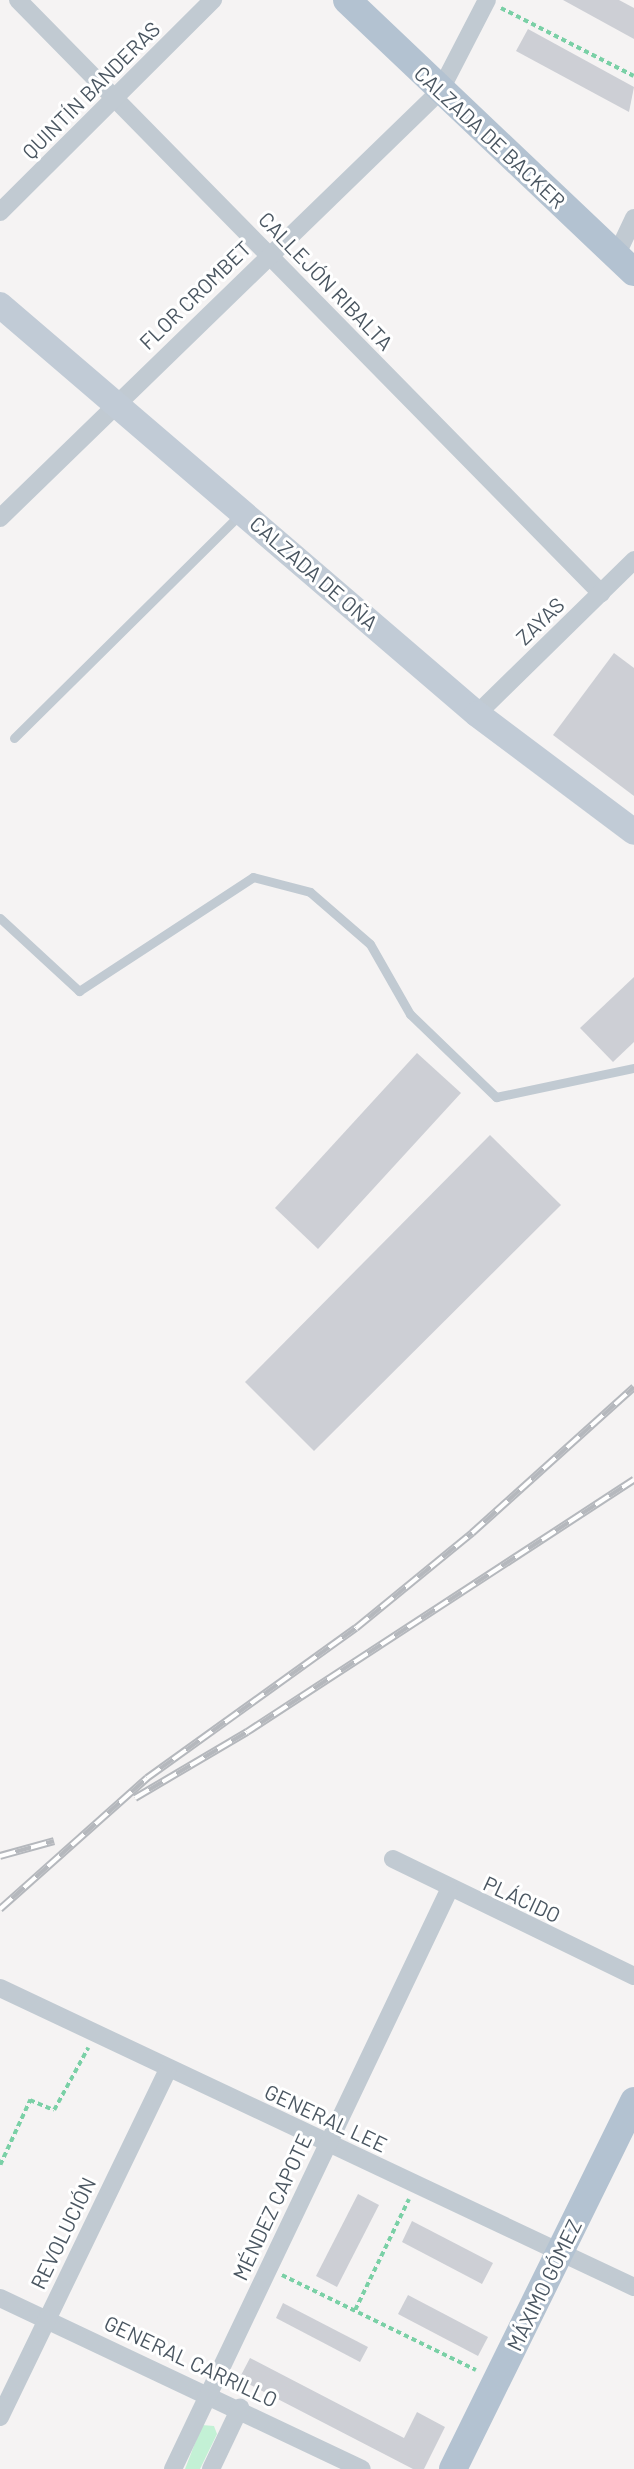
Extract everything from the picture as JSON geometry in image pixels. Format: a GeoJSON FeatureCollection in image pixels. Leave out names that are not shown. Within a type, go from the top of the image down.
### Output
{"type":"FeatureCollection","features":[{"type":"Feature","properties":{"kind":"main road","name":"CALZADA DE BACKER"},"geometry":{"type":"LineString","coordinates":[[347,0],[625,264]]}},
{"type":"Feature","properties":{"kind":"main road","name":"MÁXIMO GÓMEZ"},"geometry":{"type":"LineString","coordinates":[[453,2469],[634,2101]]}},
{"type":"Feature","properties":{"kind":"street","name":"CALLEJÓN RIBALTA"},"geometry":{"type":"LineString","coordinates":[[18,0],[601,593]]}},
{"type":"Feature","properties":{"kind":"street","name":"QUINTÍN BANDERAS"},"geometry":{"type":"LineString","coordinates":[[0,212],[213,0]]}},
{"type":"Feature","properties":{"kind":"street","name":"FLOR CROMBET"},"geometry":{"type":"LineString","coordinates":[[0,517],[440,91],[486,0]]}},
{"type":"Feature","properties":{"kind":"street"},"geometry":{"type":"LineString","coordinates":[[625,264],[634,218]]}},
{"type":"Feature","properties":{"kind":"street","name":"CALZADA DE OÑA"},"geometry":{"type":"LineString","coordinates":[[0,305],[477,714],[634,832]]}},
{"type":"Feature","properties":{"kind":"street","name":"ZAYAS"},"geometry":{"type":"LineString","coordinates":[[477,714],[634,561]]}},
{"type":"Feature","properties":{"kind":"street","name":"PLÁCIDO"},"geometry":{"type":"LineString","coordinates":[[393,1859],[449,1890],[634,1976]]}},
{"type":"Feature","properties":{"kind":"street","name":"MÉNDEZ CAPOTE"},"geometry":{"type":"LineString","coordinates":[[173,2469],[449,1890]]}},
{"type":"Feature","properties":{"kind":"street","name":"GENERAL LEE"},"geometry":{"type":"LineString","coordinates":[[0,1988],[634,2287]]}},
{"type":"Feature","properties":{"kind":"street","name":"REVOLUCIÓN"},"geometry":{"type":"LineString","coordinates":[[0,2417],[168,2069]]}},
{"type":"Feature","properties":{"kind":"street","name":"GENERAL CARRILLO"},"geometry":{"type":"LineString","coordinates":[[0,2298],[209,2393],[362,2469]]}},
{"type":"Feature","properties":{"kind":"street"},"geometry":{"type":"LineString","coordinates":[[211,2469],[240,2408]]}},
{"type":"Feature","properties":{"kind":"lane"},"geometry":{"type":"LineString","coordinates":[[14,737],[243,511]]}},
{"type":"Feature","properties":{"kind":"lane"},"geometry":{"type":"LineString","coordinates":[[0,918],[79,992],[253,877],[310,892],[370,944],[410,1014],[496,1097],[634,1068]]}},
{"type":"Feature","properties":{"kind":"path"},"geometry":{"type":"LineString","coordinates":[[486,0],[634,76]]}},
{"type":"Feature","properties":{"kind":"path"},"geometry":{"type":"LineString","coordinates":[[0,2165],[30,2100],[54,2110],[95,2034]]}},
{"type":"Feature","properties":{"kind":"path"},"geometry":{"type":"LineString","coordinates":[[355,2311],[416,2184]]}},
{"type":"Feature","properties":{"kind":"path"},"geometry":{"type":"LineString","coordinates":[[268,2268],[497,2380]]}},
{"type":"Feature","properties":{"kind":"green space"},"geometry":{"type":"Polygon","coordinates":[[[202,2425],[214,2426],[217,2434],[200,2469],[185,2469],[202,2425]]]}},
{"type":"Feature","properties":{"kind":"building"},"geometry":{"type":"Polygon","coordinates":[[[563,0],[619,0],[634,8],[634,39],[563,0]]]}},
{"type":"Feature","properties":{"kind":"building"},"geometry":{"type":"Polygon","coordinates":[[[528,29],[634,87],[629,112],[516,51],[528,29]]]}},
{"type":"Feature","properties":{"kind":"building"},"geometry":{"type":"Polygon","coordinates":[[[614,653],[634,668],[634,796],[553,735],[614,653]]]}},
{"type":"Feature","properties":{"kind":"building"},"geometry":{"type":"Polygon","coordinates":[[[634,977],[634,1042],[613,1062],[580,1028],[634,977]]]}},
{"type":"Feature","properties":{"kind":"building"},"geometry":{"type":"Polygon","coordinates":[[[417,1053],[461,1093],[318,1249],[275,1208],[417,1053]]]}},
{"type":"Feature","properties":{"kind":"building"},"geometry":{"type":"Polygon","coordinates":[[[490,1135],[561,1205],[314,1451],[245,1382],[490,1135]]]}},
{"type":"Feature","properties":{"kind":"building"},"geometry":{"type":"Polygon","coordinates":[[[358,2194],[379,2205],[337,2287],[316,2276],[358,2194]]]}},
{"type":"Feature","properties":{"kind":"building"},"geometry":{"type":"Polygon","coordinates":[[[412,2221],[493,2263],[482,2284],[402,2242],[412,2221]]]}},
{"type":"Feature","properties":{"kind":"building"},"geometry":{"type":"Polygon","coordinates":[[[408,2295],[488,2337],[478,2356],[398,2314],[408,2295]]]}},
{"type":"Feature","properties":{"kind":"building"},"geometry":{"type":"Polygon","coordinates":[[[283,2303],[368,2347],[360,2362],[276,2318],[283,2303]]]}},
{"type":"Feature","properties":{"kind":"building"},"geometry":{"type":"Polygon","coordinates":[[[250,2358],[404,2438],[417,2412],[445,2427],[424,2469],[413,2469],[239,2379],[250,2358]]]}},
{"type":"Feature","properties":{"kind":"railway"},"geometry":{"type":"LineString","coordinates":[[0,1909],[147,1778],[356,1628],[472,1533],[634,1387]]}},
{"type":"Feature","properties":{"kind":"railway"},"geometry":{"type":"LineString","coordinates":[[135,1798],[247,1732],[634,1480]]}},
{"type":"Feature","properties":{"kind":"railway"},"geometry":{"type":"LineString","coordinates":[[0,1856],[54,1841]]}}]}
